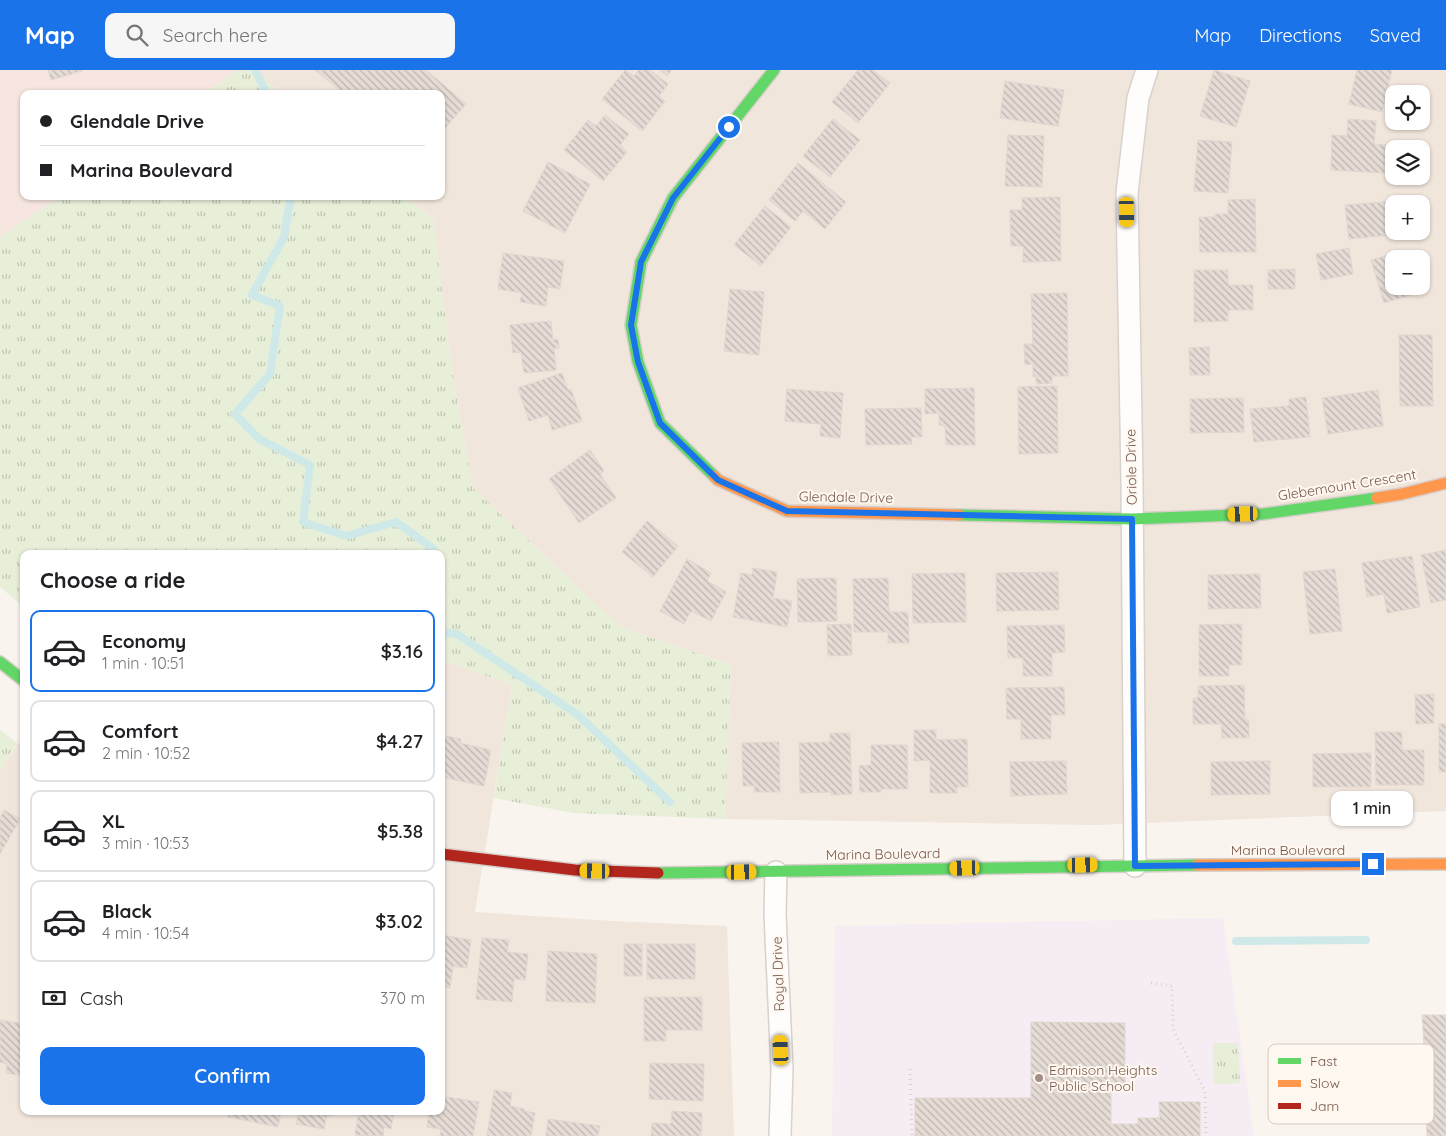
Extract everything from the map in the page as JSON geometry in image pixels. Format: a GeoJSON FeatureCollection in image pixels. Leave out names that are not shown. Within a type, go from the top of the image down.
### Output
{"type":"FeatureCollection","features":[{"type":"Feature","properties":{"kind":"street","name":"Glendale Drive"},"geometry":{"type":"LineString","coordinates":[[774,70],[673,198],[641,262],[631,325],[638,362],[660,423],[718,480],[787,511],[1132,519]]}},
{"type":"Feature","properties":{"kind":"street","name":"Oriole Drive"},"geometry":{"type":"LineString","coordinates":[[1135,866],[1127,193],[1138,98],[1147,70]]}},
{"type":"Feature","properties":{"kind":"street","name":"Glebemount Crescent"},"geometry":{"type":"LineString","coordinates":[[1132,519],[1263,514],[1402,494],[1446,483]]}},
{"type":"Feature","properties":{"kind":"street"},"geometry":{"type":"LineString","coordinates":[[0,662],[20,677]]}},
{"type":"Feature","properties":{"kind":"street","name":"Marina Boulevard"},"geometry":{"type":"LineString","coordinates":[[445,855],[575,870],[673,873],[1013,866],[1446,864]]}},
{"type":"Feature","properties":{"kind":"street","name":"Royal Drive"},"geometry":{"type":"LineString","coordinates":[[776,872],[775,914],[782,1069],[780,1136]]}},
{"type":"Feature","properties":{"kind":"path"},"geometry":{"type":"LineString","coordinates":[[1151,983],[1172,986],[1173,1029],[1205,1090],[1206,1136]]}},
{"type":"Feature","properties":{"kind":"path"},"geometry":{"type":"LineString","coordinates":[[910,1069],[912,1136]]}},
{"type":"Feature","properties":{"kind":"shaded area"},"geometry":{"type":"Polygon","coordinates":[[[0,70],[237,70],[210,90],[20,90],[20,200],[55,200],[0,237],[0,70]]]}},
{"type":"Feature","properties":{"kind":"shaded area"},"geometry":{"type":"Polygon","coordinates":[[[253,70],[1446,70],[1446,811],[1095,825],[725,819],[731,665],[620,627],[472,487],[452,370],[433,219],[410,200],[445,200],[445,90],[277,90],[253,70]]]}},
{"type":"Feature","properties":{"kind":"shaded area"},"geometry":{"type":"Polygon","coordinates":[[[445,660],[512,685],[475,912],[727,926],[734,1136],[0,1136],[0,771],[18,743],[20,744],[20,1115],[445,1115],[445,660]]]}},
{"type":"Feature","properties":{"kind":"shaded area","name":"Edmison Heights Public School"},"geometry":{"type":"Polygon","coordinates":[[[1223,918],[1254,1136],[832,1136],[835,926],[1223,918]]]}},
{"type":"Feature","properties":{"kind":"green space"},"geometry":{"type":"Polygon","coordinates":[[[237,70],[253,70],[277,90],[210,90],[237,70]]]}},
{"type":"Feature","properties":{"kind":"green space"},"geometry":{"type":"Polygon","coordinates":[[[55,200],[410,200],[433,219],[452,370],[472,487],[620,627],[731,665],[725,819],[574,813],[494,798],[512,685],[445,660],[445,550],[20,550],[20,604],[0,587],[0,237],[55,200]]]}},
{"type":"Feature","properties":{"kind":"green space"},"geometry":{"type":"Polygon","coordinates":[[[0,730],[17,743],[0,771],[0,730]]]}},
{"type":"Feature","properties":{"kind":"green space"},"geometry":{"type":"Polygon","coordinates":[[[1213,1043],[1238,1043],[1240,1083],[1214,1085],[1213,1043]]]}},
{"type":"Feature","properties":{"kind":"building"},"geometry":{"type":"Polygon","coordinates":[[[48,70],[82,70],[82,71],[51,80],[48,70]]]}},
{"type":"Feature","properties":{"kind":"building"},"geometry":{"type":"Polygon","coordinates":[[[315,70],[426,70],[466,104],[445,128],[445,90],[339,90],[315,70]]]}},
{"type":"Feature","properties":{"kind":"building"},"geometry":{"type":"Polygon","coordinates":[[[625,70],[634,76],[639,70],[650,70],[668,84],[659,96],[665,101],[642,131],[602,99],[625,70]]]}},
{"type":"Feature","properties":{"kind":"building"},"geometry":{"type":"Polygon","coordinates":[[[660,70],[672,70],[667,76],[660,70]]]}},
{"type":"Feature","properties":{"kind":"building"},"geometry":{"type":"Polygon","coordinates":[[[858,70],[873,70],[890,83],[858,123],[832,102],[858,70]]]}},
{"type":"Feature","properties":{"kind":"building"},"geometry":{"type":"Polygon","coordinates":[[[1214,70],[1250,81],[1236,127],[1200,116],[1214,70]]]}},
{"type":"Feature","properties":{"kind":"building"},"geometry":{"type":"Polygon","coordinates":[[[1357,70],[1392,70],[1388,85],[1385,85],[1385,99],[1382,112],[1349,104],[1357,70]]]}},
{"type":"Feature","properties":{"kind":"building"},"geometry":{"type":"Polygon","coordinates":[[[1005,81],[1064,90],[1058,126],[1000,118],[1005,81]]]}},
{"type":"Feature","properties":{"kind":"building"},"geometry":{"type":"Polygon","coordinates":[[[605,115],[629,134],[620,145],[627,152],[603,181],[564,150],[588,120],[596,126],[605,115]]]}},
{"type":"Feature","properties":{"kind":"building"},"geometry":{"type":"Polygon","coordinates":[[[833,119],[860,140],[830,177],[803,156],[833,119]]]}},
{"type":"Feature","properties":{"kind":"building"},"geometry":{"type":"Polygon","coordinates":[[[1348,119],[1376,121],[1374,144],[1385,145],[1385,173],[1331,170],[1332,135],[1347,136],[1348,119]]]}},
{"type":"Feature","properties":{"kind":"building"},"geometry":{"type":"Polygon","coordinates":[[[1008,135],[1044,136],[1042,187],[1005,186],[1008,135]]]}},
{"type":"Feature","properties":{"kind":"building"},"geometry":{"type":"Polygon","coordinates":[[[1198,140],[1232,142],[1228,193],[1194,191],[1198,140]]]}},
{"type":"Feature","properties":{"kind":"building"},"geometry":{"type":"Polygon","coordinates":[[[548,162],[590,184],[565,233],[523,211],[548,162]]]}},
{"type":"Feature","properties":{"kind":"building"},"geometry":{"type":"Polygon","coordinates":[[[798,163],[846,202],[825,229],[803,211],[795,221],[769,200],[798,163]]]}},
{"type":"Feature","properties":{"kind":"building"},"geometry":{"type":"Polygon","coordinates":[[[1060,197],[1061,261],[1023,262],[1023,246],[1011,246],[1010,210],[1022,210],[1022,198],[1060,197]]]}},
{"type":"Feature","properties":{"kind":"building"},"geometry":{"type":"Polygon","coordinates":[[[1255,199],[1256,252],[1200,252],[1199,217],[1215,217],[1215,214],[1228,214],[1228,200],[1255,199]]]}},
{"type":"Feature","properties":{"kind":"building"},"geometry":{"type":"Polygon","coordinates":[[[1385,202],[1385,235],[1349,239],[1345,205],[1385,202]]]}},
{"type":"Feature","properties":{"kind":"building"},"geometry":{"type":"Polygon","coordinates":[[[765,206],[791,227],[761,266],[734,245],[765,206]]]}},
{"type":"Feature","properties":{"kind":"building"},"geometry":{"type":"Polygon","coordinates":[[[1349,248],[1353,274],[1321,280],[1316,254],[1349,248]]]}},
{"type":"Feature","properties":{"kind":"building"},"geometry":{"type":"Polygon","coordinates":[[[503,253],[564,261],[560,289],[548,287],[546,306],[520,302],[522,293],[498,289],[503,253]]]}},
{"type":"Feature","properties":{"kind":"building"},"geometry":{"type":"Polygon","coordinates":[[[1385,256],[1385,295],[1410,295],[1384,303],[1371,260],[1385,256]]]}},
{"type":"Feature","properties":{"kind":"building"},"geometry":{"type":"Polygon","coordinates":[[[1295,269],[1295,289],[1268,289],[1268,270],[1295,269]]]}},
{"type":"Feature","properties":{"kind":"building"},"geometry":{"type":"Polygon","coordinates":[[[1194,270],[1228,270],[1228,285],[1253,285],[1253,310],[1228,310],[1228,321],[1194,322],[1194,270]]]}},
{"type":"Feature","properties":{"kind":"building"},"geometry":{"type":"Polygon","coordinates":[[[730,289],[764,292],[759,355],[724,351],[730,289]]]}},
{"type":"Feature","properties":{"kind":"building"},"geometry":{"type":"Polygon","coordinates":[[[1067,293],[1068,376],[1052,376],[1052,383],[1036,384],[1036,376],[1033,377],[1033,364],[1025,365],[1024,344],[1033,344],[1031,294],[1067,293]]]}},
{"type":"Feature","properties":{"kind":"building"},"geometry":{"type":"Polygon","coordinates":[[[551,321],[553,340],[558,339],[559,348],[554,348],[556,370],[524,373],[521,352],[513,353],[510,325],[551,321]]]}},
{"type":"Feature","properties":{"kind":"building"},"geometry":{"type":"Polygon","coordinates":[[[1399,335],[1432,335],[1433,406],[1400,406],[1399,335]]]}},
{"type":"Feature","properties":{"kind":"building"},"geometry":{"type":"Polygon","coordinates":[[[1209,347],[1210,375],[1190,375],[1189,348],[1209,347]]]}},
{"type":"Feature","properties":{"kind":"building"},"geometry":{"type":"Polygon","coordinates":[[[562,373],[568,390],[571,389],[582,421],[552,430],[548,415],[529,421],[518,388],[562,373]]]}},
{"type":"Feature","properties":{"kind":"building"},"geometry":{"type":"Polygon","coordinates":[[[1057,386],[1058,453],[1019,454],[1018,387],[1057,386]]]}},
{"type":"Feature","properties":{"kind":"building"},"geometry":{"type":"Polygon","coordinates":[[[974,388],[975,445],[946,445],[945,426],[939,425],[939,413],[925,414],[925,389],[974,388]]]}},
{"type":"Feature","properties":{"kind":"building"},"geometry":{"type":"Polygon","coordinates":[[[787,389],[843,393],[840,438],[820,436],[821,424],[785,421],[787,389]]]}},
{"type":"Feature","properties":{"kind":"building"},"geometry":{"type":"Polygon","coordinates":[[[1378,390],[1383,426],[1328,434],[1322,398],[1378,390]]]}},
{"type":"Feature","properties":{"kind":"building"},"geometry":{"type":"Polygon","coordinates":[[[1306,397],[1310,437],[1254,442],[1250,409],[1289,406],[1289,399],[1306,397]]]}},
{"type":"Feature","properties":{"kind":"building"},"geometry":{"type":"Polygon","coordinates":[[[1243,398],[1244,432],[1190,433],[1190,399],[1243,398]]]}},
{"type":"Feature","properties":{"kind":"building"},"geometry":{"type":"Polygon","coordinates":[[[921,408],[922,437],[911,437],[912,444],[866,445],[865,409],[921,408]]]}},
{"type":"Feature","properties":{"kind":"building"},"geometry":{"type":"Polygon","coordinates":[[[590,450],[604,471],[600,474],[616,498],[579,523],[549,479],[590,450]]]}},
{"type":"Feature","properties":{"kind":"building"},"geometry":{"type":"Polygon","coordinates":[[[647,521],[678,546],[653,577],[622,552],[647,521]]]}},
{"type":"Feature","properties":{"kind":"building"},"geometry":{"type":"Polygon","coordinates":[[[1446,550],[1446,600],[1431,603],[1421,555],[1446,550]]]}},
{"type":"Feature","properties":{"kind":"building"},"geometry":{"type":"Polygon","coordinates":[[[1412,556],[1420,607],[1387,613],[1384,594],[1367,597],[1362,563],[1412,556]]]}},
{"type":"Feature","properties":{"kind":"building"},"geometry":{"type":"Polygon","coordinates":[[[687,559],[711,573],[707,581],[726,592],[711,621],[691,611],[684,624],[660,611],[687,559]]]}},
{"type":"Feature","properties":{"kind":"building"},"geometry":{"type":"Polygon","coordinates":[[[753,568],[777,572],[773,598],[792,601],[787,627],[733,617],[741,573],[752,575],[753,568]]]}},
{"type":"Feature","properties":{"kind":"building"},"geometry":{"type":"Polygon","coordinates":[[[1335,569],[1342,631],[1310,634],[1303,572],[1335,569]]]}},
{"type":"Feature","properties":{"kind":"building"},"geometry":{"type":"Polygon","coordinates":[[[1058,572],[1059,610],[997,611],[996,573],[1058,572]]]}},
{"type":"Feature","properties":{"kind":"building"},"geometry":{"type":"Polygon","coordinates":[[[965,573],[966,622],[913,623],[912,574],[965,573]]]}},
{"type":"Feature","properties":{"kind":"building"},"geometry":{"type":"Polygon","coordinates":[[[1260,574],[1261,608],[1208,609],[1208,575],[1260,574]]]}},
{"type":"Feature","properties":{"kind":"building"},"geometry":{"type":"Polygon","coordinates":[[[836,578],[837,621],[798,622],[797,579],[836,578]]]}},
{"type":"Feature","properties":{"kind":"building"},"geometry":{"type":"Polygon","coordinates":[[[888,578],[889,612],[908,612],[909,643],[888,643],[888,632],[854,632],[853,579],[888,578]]]}},
{"type":"Feature","properties":{"kind":"building"},"geometry":{"type":"Polygon","coordinates":[[[851,624],[852,655],[828,656],[827,625],[851,624]]]}},
{"type":"Feature","properties":{"kind":"building"},"geometry":{"type":"Polygon","coordinates":[[[1242,624],[1242,665],[1229,665],[1229,676],[1199,676],[1199,625],[1242,624]]]}},
{"type":"Feature","properties":{"kind":"building"},"geometry":{"type":"Polygon","coordinates":[[[1064,625],[1065,652],[1052,653],[1052,676],[1023,676],[1023,658],[1008,658],[1007,626],[1064,625]]]}},
{"type":"Feature","properties":{"kind":"building"},"geometry":{"type":"Polygon","coordinates":[[[1244,685],[1245,720],[1249,720],[1249,738],[1222,738],[1221,724],[1193,724],[1193,698],[1198,698],[1198,686],[1244,685]]]}},
{"type":"Feature","properties":{"kind":"building"},"geometry":{"type":"Polygon","coordinates":[[[1064,687],[1065,715],[1051,715],[1051,739],[1021,739],[1021,719],[1007,719],[1006,688],[1064,687]]]}},
{"type":"Feature","properties":{"kind":"building"},"geometry":{"type":"Polygon","coordinates":[[[1434,694],[1434,723],[1416,724],[1415,695],[1434,694]]]}},
{"type":"Feature","properties":{"kind":"building"},"geometry":{"type":"Polygon","coordinates":[[[1439,724],[1446,724],[1446,772],[1439,772],[1439,724]]]}},
{"type":"Feature","properties":{"kind":"building"},"geometry":{"type":"Polygon","coordinates":[[[914,730],[936,730],[936,740],[967,739],[968,787],[957,787],[957,793],[930,793],[930,760],[914,761],[914,730]]]}},
{"type":"Feature","properties":{"kind":"building"},"geometry":{"type":"Polygon","coordinates":[[[1375,732],[1402,732],[1402,750],[1424,750],[1424,785],[1376,785],[1375,732]]]}},
{"type":"Feature","properties":{"kind":"building"},"geometry":{"type":"Polygon","coordinates":[[[830,733],[850,733],[852,794],[831,795],[832,792],[800,793],[799,743],[830,742],[830,733]]]}},
{"type":"Feature","properties":{"kind":"building"},"geometry":{"type":"Polygon","coordinates":[[[445,736],[461,739],[460,743],[491,750],[484,786],[445,778],[445,736]]]}},
{"type":"Feature","properties":{"kind":"building"},"geometry":{"type":"Polygon","coordinates":[[[779,742],[780,792],[754,792],[755,786],[743,786],[742,743],[779,742]]]}},
{"type":"Feature","properties":{"kind":"building"},"geometry":{"type":"Polygon","coordinates":[[[871,745],[907,745],[908,789],[881,789],[881,792],[860,792],[859,766],[871,765],[871,745]]]}},
{"type":"Feature","properties":{"kind":"building"},"geometry":{"type":"Polygon","coordinates":[[[1371,753],[1371,787],[1313,787],[1313,754],[1371,753]]]}},
{"type":"Feature","properties":{"kind":"building"},"geometry":{"type":"Polygon","coordinates":[[[1066,761],[1067,794],[1011,796],[1010,762],[1066,761]]]}},
{"type":"Feature","properties":{"kind":"building"},"geometry":{"type":"Polygon","coordinates":[[[1270,761],[1270,794],[1211,795],[1211,762],[1270,761]]]}},
{"type":"Feature","properties":{"kind":"building"},"geometry":{"type":"Polygon","coordinates":[[[4,810],[20,819],[0,854],[0,818],[4,810]]]}},
{"type":"Feature","properties":{"kind":"building"},"geometry":{"type":"Polygon","coordinates":[[[445,936],[471,940],[467,968],[453,966],[450,988],[445,987],[445,936]]]}},
{"type":"Feature","properties":{"kind":"building"},"geometry":{"type":"Polygon","coordinates":[[[482,938],[509,940],[507,952],[528,954],[525,980],[514,979],[512,1002],[476,999],[482,938]]]}},
{"type":"Feature","properties":{"kind":"building"},"geometry":{"type":"Polygon","coordinates":[[[624,944],[642,944],[642,976],[624,976],[624,944]]]}},
{"type":"Feature","properties":{"kind":"building"},"geometry":{"type":"Polygon","coordinates":[[[647,944],[695,944],[695,979],[647,979],[647,944]]]}},
{"type":"Feature","properties":{"kind":"building"},"geometry":{"type":"Polygon","coordinates":[[[548,951],[597,954],[595,1003],[546,1001],[548,951]]]}},
{"type":"Feature","properties":{"kind":"building"},"geometry":{"type":"Polygon","coordinates":[[[644,997],[702,997],[702,1030],[666,1030],[666,1041],[644,1041],[644,997]]]}},
{"type":"Feature","properties":{"kind":"building"},"geometry":{"type":"Polygon","coordinates":[[[1422,1015],[1446,1015],[1446,1136],[1427,1136],[1427,1124],[1434,1124],[1434,1044],[1424,1044],[1422,1015]]]}},
{"type":"Feature","properties":{"kind":"building"},"geometry":{"type":"Polygon","coordinates":[[[0,1020],[20,1023],[20,1075],[6,1073],[7,1064],[0,1062],[0,1020]]]}},
{"type":"Feature","properties":{"kind":"building"},"geometry":{"type":"Polygon","coordinates":[[[1031,1022],[1125,1023],[1125,1087],[1111,1087],[1111,1124],[1138,1124],[1138,1118],[1160,1118],[1159,1102],[1200,1102],[1200,1136],[915,1136],[915,1098],[1031,1098],[1031,1022]]]}},
{"type":"Feature","properties":{"kind":"building"},"geometry":{"type":"Polygon","coordinates":[[[650,1063],[704,1064],[703,1101],[649,1099],[650,1063]]]}},
{"type":"Feature","properties":{"kind":"building"},"geometry":{"type":"Polygon","coordinates":[[[494,1090],[512,1093],[510,1106],[535,1113],[531,1136],[487,1136],[494,1090]]]}},
{"type":"Feature","properties":{"kind":"building"},"geometry":{"type":"Polygon","coordinates":[[[445,1097],[479,1102],[473,1136],[440,1136],[441,1129],[427,1127],[428,1115],[445,1115],[445,1097]]]}},
{"type":"Feature","properties":{"kind":"building"},"geometry":{"type":"Polygon","coordinates":[[[672,1111],[702,1113],[701,1136],[651,1136],[652,1123],[671,1124],[672,1111]]]}},
{"type":"Feature","properties":{"kind":"building"},"geometry":{"type":"Polygon","coordinates":[[[228,1115],[280,1115],[278,1127],[228,1117],[228,1115]]]}},
{"type":"Feature","properties":{"kind":"building"},"geometry":{"type":"Polygon","coordinates":[[[298,1115],[327,1115],[324,1129],[296,1124],[298,1115]]]}},
{"type":"Feature","properties":{"kind":"building"},"geometry":{"type":"Polygon","coordinates":[[[358,1115],[393,1115],[391,1129],[384,1127],[383,1136],[355,1135],[358,1115]]]}},
{"type":"Feature","properties":{"kind":"building"},"geometry":{"type":"Polygon","coordinates":[[[548,1119],[600,1126],[598,1136],[546,1136],[548,1119]]]}},
{"type":"Feature","properties":{"kind":"waterway"},"geometry":{"type":"LineString","coordinates":[[255,70],[265,90]]}},
{"type":"Feature","properties":{"kind":"waterway"},"geometry":{"type":"LineString","coordinates":[[290,200],[284,237],[252,295],[280,306],[270,374],[235,414],[259,439],[310,465],[303,522],[346,536],[396,522],[434,550]]}},
{"type":"Feature","properties":{"kind":"waterway"},"geometry":{"type":"LineString","coordinates":[[445,632],[457,634],[578,715],[670,802]]}},
{"type":"Feature","properties":{"kind":"waterway"},"geometry":{"type":"LineString","coordinates":[[1236,941],[1366,940]]}},
{"type":"Feature","properties":{"kind":"traffic: fast"},"geometry":{"type":"LineString","coordinates":[[714,476],[660,423],[638,362],[631,325],[641,262],[673,198],[774,70]]}},
{"type":"Feature","properties":{"kind":"traffic: fast"},"geometry":{"type":"LineString","coordinates":[[959,515],[1132,519],[1263,514],[1377,498]]}},
{"type":"Feature","properties":{"kind":"traffic: fast"},"geometry":{"type":"LineString","coordinates":[[0,662],[20,678]]}},
{"type":"Feature","properties":{"kind":"traffic: fast"},"geometry":{"type":"LineString","coordinates":[[658,873],[1197,865]]}},
{"type":"Feature","properties":{"kind":"traffic: slow"},"geometry":{"type":"LineString","coordinates":[[714,476],[718,480],[787,511],[959,515]]}},
{"type":"Feature","properties":{"kind":"traffic: slow"},"geometry":{"type":"LineString","coordinates":[[1377,498],[1446,483]]}},
{"type":"Feature","properties":{"kind":"traffic: slow"},"geometry":{"type":"LineString","coordinates":[[1197,865],[1446,864]]}},
{"type":"Feature","properties":{"kind":"traffic: jam"},"geometry":{"type":"LineString","coordinates":[[445,854],[575,870],[658,873]]}},
{"type":"Feature","properties":{"kind":"place","name":"Edmison Heights Public School"},"geometry":{"type":"Point","coordinates":[1039,1078]}},
{"type":"Feature","properties":{"kind":"route"},"geometry":{"type":"LineString","coordinates":[[729,127],[673,198],[641,262],[631,325],[638,362],[660,423],[718,480],[787,511],[1132,519],[1135,866],[1373,864]]}}]}
